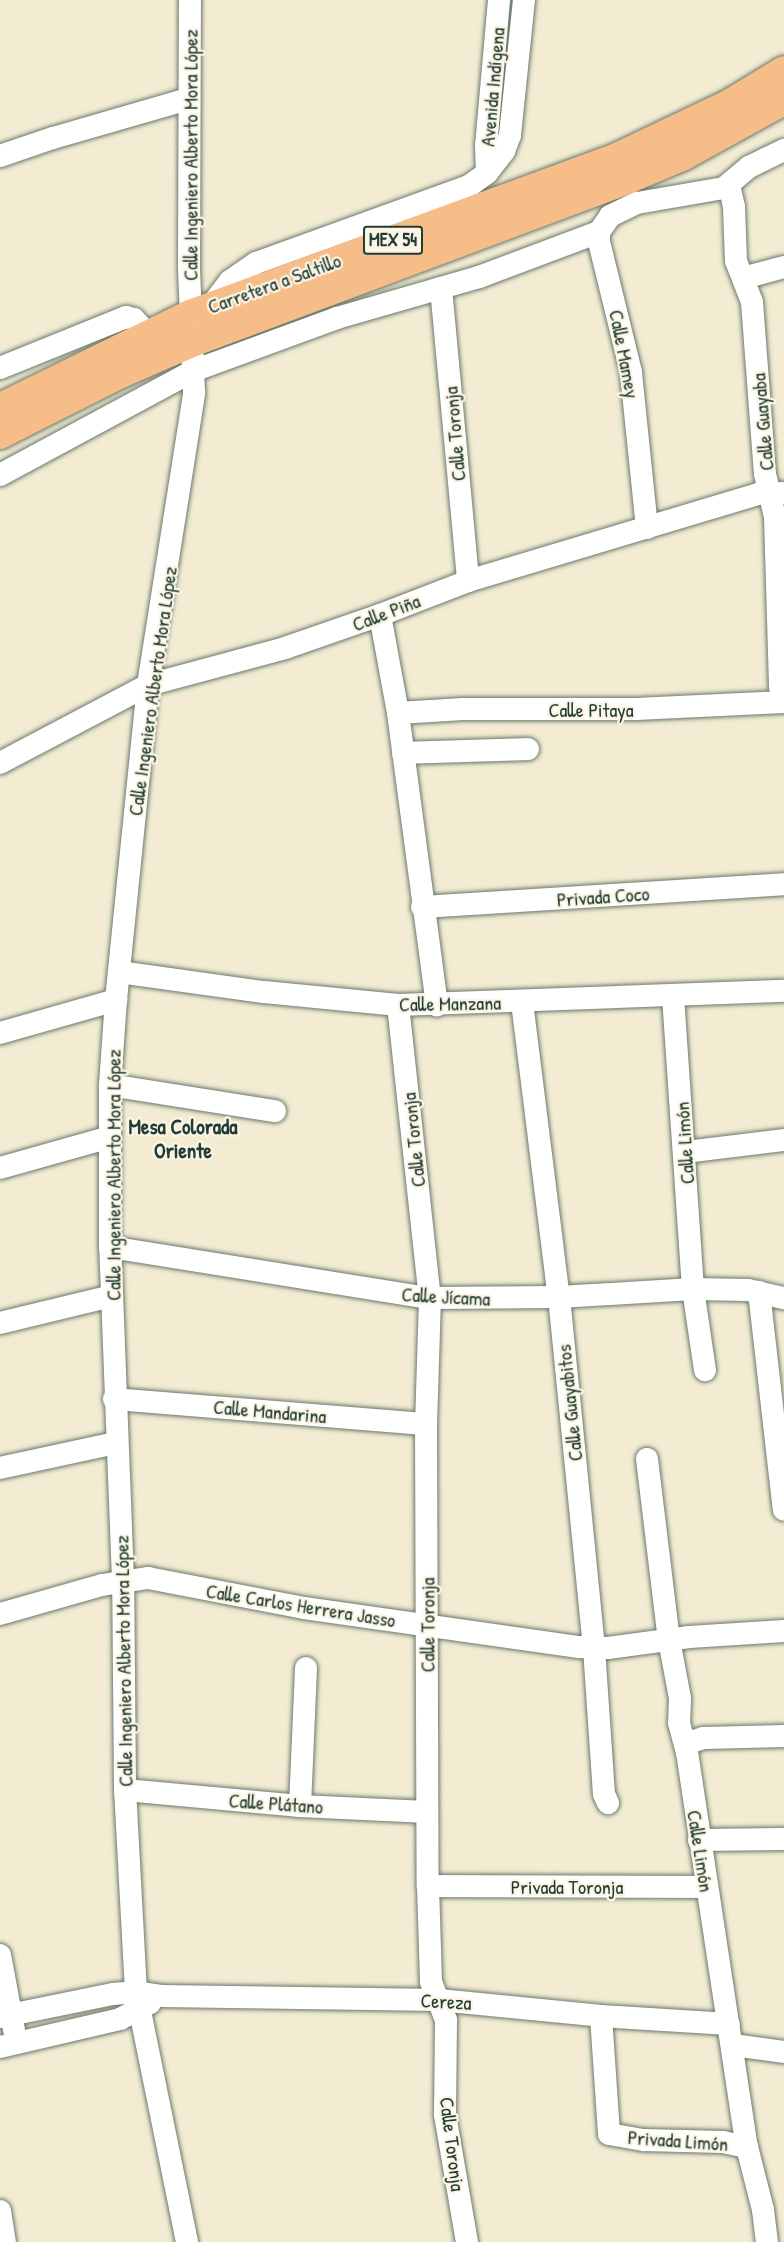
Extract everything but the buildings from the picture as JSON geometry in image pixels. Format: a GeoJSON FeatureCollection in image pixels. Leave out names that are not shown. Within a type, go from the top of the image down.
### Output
{"type":"FeatureCollection","features":[{"type":"Feature","properties":{"kind":"main road","name":"Carretera a Saltillo"},"geometry":{"type":"LineString","coordinates":[[0,407],[147,333],[201,310],[617,157],[730,103],[784,70]]}},
{"type":"Feature","properties":{"kind":"main road","name":"Carretera a Saltillo"},"geometry":{"type":"LineString","coordinates":[[0,435],[123,373],[193,357],[632,192],[684,156],[784,101]]}},
{"type":"Feature","properties":{"kind":"street","name":"Calle Ingeniero Alberto Mora López"},"geometry":{"type":"LineString","coordinates":[[188,2242],[138,2001],[125,1790],[123,1580],[114,1399],[110,1247],[110,1085],[116,1000],[148,685],[192,415],[193,357],[201,310],[188,99],[190,0]]}},
{"type":"Feature","properties":{"kind":"street","name":"Avenida Indígena"},"geometry":{"type":"LineString","coordinates":[[487,173],[486,146],[499,0]]}},
{"type":"Feature","properties":{"kind":"street","name":"Avenida Indígena"},"geometry":{"type":"LineString","coordinates":[[201,310],[230,281],[256,263],[469,186],[487,173],[504,151],[510,135],[524,0]]}},
{"type":"Feature","properties":{"kind":"street"},"geometry":{"type":"LineString","coordinates":[[0,156],[188,99]]}},
{"type":"Feature","properties":{"kind":"street"},"geometry":{"type":"LineString","coordinates":[[0,475],[193,357],[479,277],[599,232],[632,192],[729,185],[749,167],[784,150]]}},
{"type":"Feature","properties":{"kind":"street","name":"Calle Guayaba"},"geometry":{"type":"LineString","coordinates":[[729,185],[734,207],[736,261],[752,302],[777,492],[775,518],[780,687],[784,696]]}},
{"type":"Feature","properties":{"kind":"street","name":"Calle Mamey"},"geometry":{"type":"LineString","coordinates":[[599,232],[599,242],[631,372],[647,528]]}},
{"type":"Feature","properties":{"kind":"street"},"geometry":{"type":"LineString","coordinates":[[743,278],[784,267]]}},
{"type":"Feature","properties":{"kind":"street","name":"Calle Toronja"},"geometry":{"type":"LineString","coordinates":[[441,288],[468,581]]}},
{"type":"Feature","properties":{"kind":"street"},"geometry":{"type":"LineString","coordinates":[[0,368],[122,318],[134,319],[147,333]]}},
{"type":"Feature","properties":{"kind":"street","name":"Calle Piña"},"geometry":{"type":"LineString","coordinates":[[0,763],[148,685],[285,648],[468,581],[777,492]]}},
{"type":"Feature","properties":{"kind":"street"},"geometry":{"type":"LineString","coordinates":[[380,615],[398,713],[422,907],[437,1005]]}},
{"type":"Feature","properties":{"kind":"street","name":"Calle Pitaya"},"geometry":{"type":"LineString","coordinates":[[398,713],[463,709],[636,709],[784,702]]}},
{"type":"Feature","properties":{"kind":"street"},"geometry":{"type":"LineString","coordinates":[[403,753],[528,749]]}},
{"type":"Feature","properties":{"kind":"street","name":"Privada Coco"},"geometry":{"type":"LineString","coordinates":[[422,907],[784,884]]}},
{"type":"Feature","properties":{"kind":"street","name":"Calle Manzana"},"geometry":{"type":"LineString","coordinates":[[119,972],[264,992],[398,1005],[784,991]]}},
{"type":"Feature","properties":{"kind":"street","name":"Calle Limón"},"geometry":{"type":"LineString","coordinates":[[673,996],[693,1289]]}},
{"type":"Feature","properties":{"kind":"street"},"geometry":{"type":"LineString","coordinates":[[0,1033],[116,1000]]}},
{"type":"Feature","properties":{"kind":"street","name":"Calle Guayabitos"},"geometry":{"type":"LineString","coordinates":[[522,1002],[559,1297],[594,1648],[604,1794],[608,1803]]}},
{"type":"Feature","properties":{"kind":"street","name":"Calle Toronja"},"geometry":{"type":"LineString","coordinates":[[398,1005],[430,1298],[426,1424],[427,1812],[431,1982],[446,2020],[446,2115],[467,2242]]}},
{"type":"Feature","properties":{"kind":"street"},"geometry":{"type":"LineString","coordinates":[[110,1085],[275,1111]]}},
{"type":"Feature","properties":{"kind":"street"},"geometry":{"type":"LineString","coordinates":[[0,1168],[110,1137]]}},
{"type":"Feature","properties":{"kind":"street"},"geometry":{"type":"LineString","coordinates":[[685,1152],[784,1140]]}},
{"type":"Feature","properties":{"kind":"street","name":"Calle Jícama"},"geometry":{"type":"LineString","coordinates":[[110,1247],[430,1298],[559,1297],[693,1289],[759,1292],[784,1298]]}},
{"type":"Feature","properties":{"kind":"street"},"geometry":{"type":"LineString","coordinates":[[693,1289],[705,1370]]}},
{"type":"Feature","properties":{"kind":"street"},"geometry":{"type":"LineString","coordinates":[[759,1292],[784,1510]]}},
{"type":"Feature","properties":{"kind":"street"},"geometry":{"type":"LineString","coordinates":[[0,1323],[112,1296]]}},
{"type":"Feature","properties":{"kind":"street","name":"Calle Mandarina"},"geometry":{"type":"LineString","coordinates":[[114,1399],[426,1424]]}},
{"type":"Feature","properties":{"kind":"street"},"geometry":{"type":"LineString","coordinates":[[0,1468],[116,1443]]}},
{"type":"Feature","properties":{"kind":"street","name":"Calle Limón"},"geometry":{"type":"LineString","coordinates":[[647,1459],[669,1640],[680,1698],[680,1723],[731,2034],[747,2147],[763,2210],[767,2242]]}},
{"type":"Feature","properties":{"kind":"street","name":"Calle Carlos Herrera Jasso"},"geometry":{"type":"LineString","coordinates":[[0,1614],[123,1580],[148,1578],[304,1608],[594,1648],[784,1631]]}},
{"type":"Feature","properties":{"kind":"street"},"geometry":{"type":"LineString","coordinates":[[300,1806],[306,1668]]}},
{"type":"Feature","properties":{"kind":"street"},"geometry":{"type":"LineString","coordinates":[[685,1744],[704,1738],[784,1736]]}},
{"type":"Feature","properties":{"kind":"street","name":"Calle Plátano"},"geometry":{"type":"LineString","coordinates":[[125,1790],[300,1806],[427,1812]]}},
{"type":"Feature","properties":{"kind":"street"},"geometry":{"type":"LineString","coordinates":[[699,1840],[784,1839]]}},
{"type":"Feature","properties":{"kind":"street","name":"Privada Toronja"},"geometry":{"type":"LineString","coordinates":[[428,1886],[706,1887]]}},
{"type":"Feature","properties":{"kind":"street"},"geometry":{"type":"LineString","coordinates":[[0,1955],[8,2045],[120,2019],[138,2001],[113,1994],[6,2016]]}},
{"type":"Feature","properties":{"kind":"street","name":"Cereza"},"geometry":{"type":"LineString","coordinates":[[138,2001],[161,1996],[439,2000],[601,2016],[731,2034],[784,2052]]}},
{"type":"Feature","properties":{"kind":"street","name":"Privada Limón"},"geometry":{"type":"LineString","coordinates":[[601,2016],[609,2134],[644,2140],[723,2142],[747,2147]]}},
{"type":"Feature","properties":{"kind":"district","name":"Mesa Colorada Oriente"},"geometry":{"type":"Point","coordinates":[183,1139]}}]}
